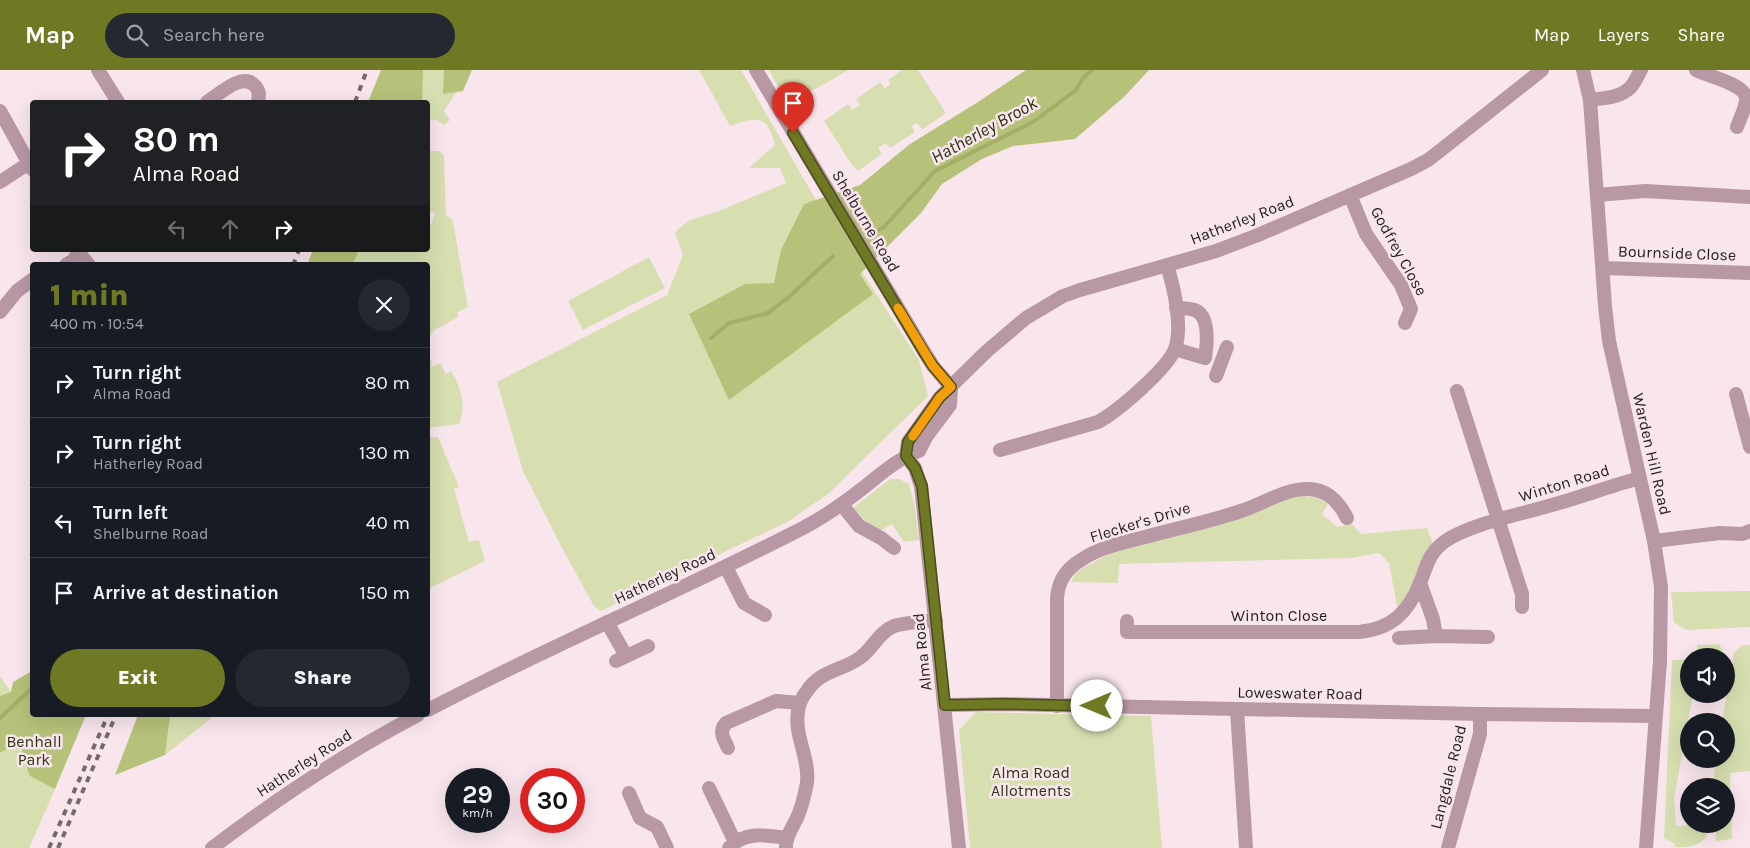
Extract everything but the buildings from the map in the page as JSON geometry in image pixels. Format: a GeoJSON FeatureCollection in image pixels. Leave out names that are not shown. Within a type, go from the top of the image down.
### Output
{"type":"FeatureCollection","features":[{"type":"Feature","properties":{"kind":"street"},"geometry":{"type":"LineString","coordinates":[[98,70],[117,100]]}},
{"type":"Feature","properties":{"kind":"street","name":"Shelburne Road"},"geometry":{"type":"LineString","coordinates":[[756,70],[925,354],[951,387]]}},
{"type":"Feature","properties":{"kind":"street","name":"Hatherley Road"},"geometry":{"type":"LineString","coordinates":[[430,709],[607,622],[726,567],[806,526],[842,505],[906,456],[908,442],[940,397],[1009,330],[1046,306],[1080,290],[1216,251],[1411,169],[1428,160],[1542,70]]}},
{"type":"Feature","properties":{"kind":"street","name":"Warden Hill Road"},"geometry":{"type":"LineString","coordinates":[[1583,70],[1590,100],[1609,341],[1654,541],[1661,587],[1660,661],[1646,848]]}},
{"type":"Feature","properties":{"kind":"street"},"geometry":{"type":"LineString","coordinates":[[1590,100],[1614,97],[1623,93],[1631,86],[1641,70]]}},
{"type":"Feature","properties":{"kind":"street"},"geometry":{"type":"LineString","coordinates":[[1696,70],[1706,76],[1735,85],[1745,93],[1746,102],[1737,127]]}},
{"type":"Feature","properties":{"kind":"street"},"geometry":{"type":"LineString","coordinates":[[209,100],[236,82],[245,80],[257,88],[258,100]]}},
{"type":"Feature","properties":{"kind":"street"},"geometry":{"type":"LineString","coordinates":[[0,111],[30,164]]}},
{"type":"Feature","properties":{"kind":"street"},"geometry":{"type":"LineString","coordinates":[[0,182],[30,167]]}},
{"type":"Feature","properties":{"kind":"street"},"geometry":{"type":"LineString","coordinates":[[1597,196],[1645,191],[1750,197]]}},
{"type":"Feature","properties":{"kind":"street","name":"Godfrey Close"},"geometry":{"type":"LineString","coordinates":[[1350,195],[1366,234],[1401,285],[1411,309],[1405,323]]}},
{"type":"Feature","properties":{"kind":"street"},"geometry":{"type":"LineString","coordinates":[[71,262],[74,260],[78,252]]}},
{"type":"Feature","properties":{"kind":"street"},"geometry":{"type":"LineString","coordinates":[[79,252],[87,262]]}},
{"type":"Feature","properties":{"kind":"street"},"geometry":{"type":"LineString","coordinates":[[1000,450],[1098,422],[1109,417],[1151,379],[1175,349],[1177,329],[1176,308],[1167,266]]}},
{"type":"Feature","properties":{"kind":"street","name":"Bournside Close"},"geometry":{"type":"LineString","coordinates":[[1603,268],[1750,272]]}},
{"type":"Feature","properties":{"kind":"street"},"geometry":{"type":"LineString","coordinates":[[0,312],[16,291],[30,281]]}},
{"type":"Feature","properties":{"kind":"street"},"geometry":{"type":"LineString","coordinates":[[1176,308],[1195,310],[1204,319],[1207,345],[1205,358]]}},
{"type":"Feature","properties":{"kind":"street"},"geometry":{"type":"LineString","coordinates":[[1175,349],[1205,358],[1219,369],[1227,348]]}},
{"type":"Feature","properties":{"kind":"street"},"geometry":{"type":"LineString","coordinates":[[1457,390],[1522,594],[1522,607]]}},
{"type":"Feature","properties":{"kind":"street"},"geometry":{"type":"LineString","coordinates":[[1736,394],[1750,448]]}},
{"type":"Feature","properties":{"kind":"street","name":"Alma Road"},"geometry":{"type":"LineString","coordinates":[[906,456],[915,468],[922,486],[959,848]]}},
{"type":"Feature","properties":{"kind":"street","name":"Winton Road"},"geometry":{"type":"LineString","coordinates":[[1498,520],[1640,478]]}},
{"type":"Feature","properties":{"kind":"street","name":"Flecker's Drive"},"geometry":{"type":"LineString","coordinates":[[1057,706],[1057,606],[1059,586],[1064,574],[1083,558],[1112,546],[1242,511],[1284,493],[1298,490],[1311,489],[1324,492],[1334,499],[1347,518]]}},
{"type":"Feature","properties":{"kind":"street"},"geometry":{"type":"LineString","coordinates":[[842,505],[859,526],[881,538],[894,548]]}},
{"type":"Feature","properties":{"kind":"street","name":"Winton Close"},"geometry":{"type":"LineString","coordinates":[[1127,621],[1127,632],[1374,631],[1389,625],[1399,617],[1411,602],[1420,583],[1425,565],[1435,549],[1460,533],[1498,520]]}},
{"type":"Feature","properties":{"kind":"street"},"geometry":{"type":"LineString","coordinates":[[1654,541],[1720,532],[1742,534],[1750,531]]}},
{"type":"Feature","properties":{"kind":"street"},"geometry":{"type":"LineString","coordinates":[[726,567],[744,603],[765,615]]}},
{"type":"Feature","properties":{"kind":"street"},"geometry":{"type":"LineString","coordinates":[[1420,583],[1433,619],[1436,636]]}},
{"type":"Feature","properties":{"kind":"street"},"geometry":{"type":"LineString","coordinates":[[709,788],[732,845],[747,837],[762,835],[786,843],[800,811],[807,779],[805,754],[797,720],[800,703],[815,680],[825,673],[847,665],[861,657],[888,630],[901,624],[936,620]]}},
{"type":"Feature","properties":{"kind":"street"},"geometry":{"type":"LineString","coordinates":[[607,622],[621,659],[648,646]]}},
{"type":"Feature","properties":{"kind":"street"},"geometry":{"type":"LineString","coordinates":[[1399,638],[1436,636],[1488,637]]}},
{"type":"Feature","properties":{"kind":"street"},"geometry":{"type":"LineString","coordinates":[[728,748],[722,734],[722,728],[726,724],[776,701],[800,703]]}},
{"type":"Feature","properties":{"kind":"street","name":"Loweswater Road"},"geometry":{"type":"LineString","coordinates":[[945,705],[1002,704],[1237,710],[1655,716]]}},
{"type":"Feature","properties":{"kind":"street"},"geometry":{"type":"LineString","coordinates":[[1237,710],[1246,848]]}},
{"type":"Feature","properties":{"kind":"street","name":"Langdale Road"},"geometry":{"type":"LineString","coordinates":[[1448,848],[1480,734],[1480,714]]}},
{"type":"Feature","properties":{"kind":"street","name":"Hatherley Road"},"geometry":{"type":"LineString","coordinates":[[212,848],[290,791],[329,766],[415,717]]}},
{"type":"Feature","properties":{"kind":"street"},"geometry":{"type":"LineString","coordinates":[[629,793],[640,818],[657,827],[667,848]]}},
{"type":"Feature","properties":{"kind":"green space"},"geometry":{"type":"Polygon","coordinates":[[[381,70],[423,70],[422,100],[369,100],[381,70]]]}},
{"type":"Feature","properties":{"kind":"green space"},"geometry":{"type":"Polygon","coordinates":[[[412,70],[471,70],[444,111],[450,120],[444,125],[437,120],[430,120],[430,100],[401,100],[412,70]]]}},
{"type":"Feature","properties":{"kind":"green space"},"geometry":{"type":"Polygon","coordinates":[[[444,70],[472,70],[463,91],[443,94],[444,70]]]}},
{"type":"Feature","properties":{"kind":"green space"},"geometry":{"type":"Polygon","coordinates":[[[699,70],[741,70],[820,207],[919,360],[928,396],[828,494],[789,521],[601,611],[594,606],[523,471],[497,382],[667,295],[683,255],[675,233],[680,227],[690,220],[716,212],[786,183],[780,168],[749,168],[775,145],[769,128],[760,120],[730,126],[699,70]]]}},
{"type":"Feature","properties":{"kind":"green space"},"geometry":{"type":"Polygon","coordinates":[[[769,70],[848,70],[810,91],[784,97],[769,70]]]}},
{"type":"Feature","properties":{"kind":"green space"},"geometry":{"type":"Polygon","coordinates":[[[902,70],[918,70],[946,113],[922,130],[917,123],[911,126],[915,132],[890,148],[886,143],[878,148],[882,154],[858,171],[852,165],[824,121],[848,104],[852,110],[860,105],[856,99],[880,82],[885,88],[891,84],[888,80],[902,70]]]}},
{"type":"Feature","properties":{"kind":"green space"},"geometry":{"type":"Polygon","coordinates":[[[1026,70],[1149,70],[1124,97],[1075,139],[1013,146],[982,159],[942,184],[921,213],[860,274],[873,294],[729,400],[689,314],[745,284],[774,283],[781,250],[804,204],[860,185],[910,144],[1026,70]]]}},
{"type":"Feature","properties":{"kind":"green space"},"geometry":{"type":"Polygon","coordinates":[[[430,151],[439,151],[444,155],[446,215],[453,222],[468,307],[458,312],[458,317],[433,331],[430,336],[430,262],[336,262],[340,252],[430,252],[430,227],[435,213],[430,212],[430,151]]]}},
{"type":"Feature","properties":{"kind":"green space"},"geometry":{"type":"Polygon","coordinates":[[[312,252],[358,252],[353,262],[308,262],[312,252]]]}},
{"type":"Feature","properties":{"kind":"green space"},"geometry":{"type":"Polygon","coordinates":[[[649,257],[665,288],[583,330],[568,301],[649,257]]]}},
{"type":"Feature","properties":{"kind":"green space"},"geometry":{"type":"Polygon","coordinates":[[[430,359],[431,367],[440,363],[446,374],[451,371],[458,384],[463,404],[459,424],[430,428],[430,359]]]}},
{"type":"Feature","properties":{"kind":"green space"},"geometry":{"type":"Polygon","coordinates":[[[430,437],[438,437],[459,487],[454,489],[469,542],[479,540],[485,561],[430,588],[430,437]]]}},
{"type":"Feature","properties":{"kind":"green space"},"geometry":{"type":"Polygon","coordinates":[[[890,479],[899,479],[909,484],[914,503],[919,540],[904,542],[892,524],[881,530],[870,526],[853,508],[890,479]]]}},
{"type":"Feature","properties":{"kind":"green space"},"geometry":{"type":"Polygon","coordinates":[[[1283,497],[1317,497],[1328,504],[1322,514],[1337,527],[1352,524],[1361,534],[1427,528],[1435,549],[1399,617],[1389,563],[1379,553],[1351,558],[1119,564],[1118,583],[1071,582],[1075,574],[1081,569],[1115,551],[1283,497]]]}},
{"type":"Feature","properties":{"kind":"green space"},"geometry":{"type":"Polygon","coordinates":[[[1750,591],[1750,627],[1687,630],[1674,622],[1671,592],[1750,591]]]}},
{"type":"Feature","properties":{"kind":"green space"},"geometry":{"type":"Polygon","coordinates":[[[1719,644],[1721,648],[1698,648],[1697,645],[1719,644]]]}},
{"type":"Feature","properties":{"kind":"green space"},"geometry":{"type":"Polygon","coordinates":[[[1742,645],[1750,645],[1750,771],[1730,773],[1730,778],[1714,778],[1715,768],[1735,768],[1735,713],[1723,713],[1725,703],[1735,703],[1735,652],[1742,645]]]}},
{"type":"Feature","properties":{"kind":"green space"},"geometry":{"type":"Polygon","coordinates":[[[1672,660],[1680,660],[1680,703],[1691,703],[1690,713],[1680,713],[1680,766],[1674,799],[1676,826],[1680,826],[1680,833],[1706,833],[1707,836],[1693,846],[1684,847],[1675,847],[1675,844],[1664,838],[1672,660]]]}},
{"type":"Feature","properties":{"kind":"green space"},"geometry":{"type":"Polygon","coordinates":[[[30,672],[30,717],[85,717],[55,789],[30,776],[23,758],[21,740],[0,753],[0,696],[11,692],[13,682],[30,672]]]}},
{"type":"Feature","properties":{"kind":"green space","name":"Benhall Park"},"geometry":{"type":"Polygon","coordinates":[[[0,676],[11,692],[30,713],[30,717],[39,717],[79,728],[29,848],[0,848],[0,676]]]}},
{"type":"Feature","properties":{"kind":"green space","name":"Alma Road Allotments"},"geometry":{"type":"Polygon","coordinates":[[[976,712],[1151,716],[1162,848],[970,848],[959,730],[976,712]]]}},
{"type":"Feature","properties":{"kind":"green space"},"geometry":{"type":"Polygon","coordinates":[[[137,717],[170,717],[165,755],[115,775],[137,717]]]}},
{"type":"Feature","properties":{"kind":"green space"},"geometry":{"type":"Polygon","coordinates":[[[170,717],[212,717],[165,755],[170,717]]]}},
{"type":"Feature","properties":{"kind":"green space"},"geometry":{"type":"Polygon","coordinates":[[[1716,833],[1732,833],[1732,839],[1716,841],[1716,833]]]}},
{"type":"Feature","properties":{"kind":"waterway","name":"Hatherley Brook"},"geometry":{"type":"LineString","coordinates":[[869,235],[884,227],[935,171],[1033,122],[1076,90],[1083,78],[1092,70]]}},
{"type":"Feature","properties":{"kind":"waterway","name":"Hatherley Brook"},"geometry":{"type":"LineString","coordinates":[[711,338],[729,323],[768,313],[790,296],[833,256]]}},
{"type":"Feature","properties":{"kind":"waterway","name":"Hatherley Brook"},"geometry":{"type":"LineString","coordinates":[[0,718],[30,690]]}},
{"type":"Feature","properties":{"kind":"railway"},"geometry":{"type":"LineString","coordinates":[[356,100],[367,70]]}},
{"type":"Feature","properties":{"kind":"railway"},"geometry":{"type":"LineString","coordinates":[[294,262],[298,252]]}},
{"type":"Feature","properties":{"kind":"railway"},"geometry":{"type":"LineString","coordinates":[[49,848],[107,717]]}},
{"type":"Feature","properties":{"kind":"railway"},"geometry":{"type":"LineString","coordinates":[[58,848],[115,717]]}},
{"type":"Feature","properties":{"kind":"slow traffic"},"geometry":{"type":"LineString","coordinates":[[898,308],[933,366],[951,387],[940,397],[913,436]]}},
{"type":"Feature","properties":{"kind":"route"},"geometry":{"type":"LineString","coordinates":[[793,133],[925,354],[951,387],[940,397],[908,442],[906,456],[915,468],[922,486],[945,705],[1097,706]]}}]}
